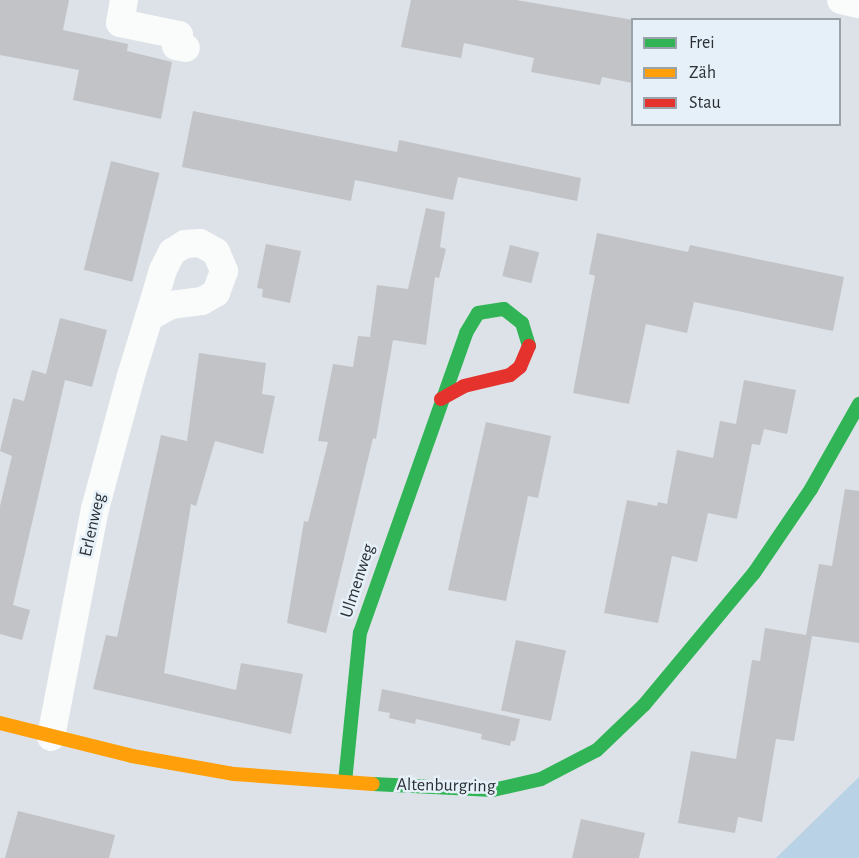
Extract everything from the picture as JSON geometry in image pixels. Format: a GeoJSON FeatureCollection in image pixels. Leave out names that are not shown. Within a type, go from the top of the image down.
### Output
{"type":"FeatureCollection","features":[{"type":"Feature","properties":{"kind":"street"},"geometry":{"type":"LineString","coordinates":[[124,0],[120,22],[179,35],[176,46],[186,48]]}},
{"type":"Feature","properties":{"kind":"street"},"geometry":{"type":"LineString","coordinates":[[841,0],[859,4]]}},
{"type":"Feature","properties":{"kind":"street","name":"Ulmenweg"},"geometry":{"type":"LineString","coordinates":[[345,782],[360,633],[441,399],[478,313],[492,308],[504,309],[522,323],[529,345],[520,367],[510,375],[464,386],[441,399]]}},
{"type":"Feature","properties":{"kind":"street","name":"Erlenweg"},"geometry":{"type":"LineString","coordinates":[[51,737],[95,509],[149,316]]}},
{"type":"Feature","properties":{"kind":"street","name":"Altenburgring"},"geometry":{"type":"LineString","coordinates":[[0,723],[51,737],[224,773],[493,790],[542,779],[597,750],[644,705],[754,573],[811,489],[859,404]]}},
{"type":"Feature","properties":{"kind":"shaded area"},"geometry":{"type":"Polygon","coordinates":[[[859,777],[859,858],[776,858],[859,777]]]}},
{"type":"Feature","properties":{"kind":"building"},"geometry":{"type":"Polygon","coordinates":[[[0,0],[69,0],[63,30],[128,44],[127,51],[172,62],[161,119],[73,100],[79,70],[0,55],[0,0]]]}},
{"type":"Feature","properties":{"kind":"building"},"geometry":{"type":"Polygon","coordinates":[[[411,0],[516,0],[631,20],[631,83],[602,77],[600,85],[531,72],[534,58],[464,43],[461,58],[401,47],[411,0]]]}},
{"type":"Feature","properties":{"kind":"building"},"geometry":{"type":"Polygon","coordinates":[[[193,111],[397,152],[399,140],[581,178],[577,201],[458,177],[453,200],[355,180],[351,201],[182,167],[193,111]]]}},
{"type":"Feature","properties":{"kind":"building"},"geometry":{"type":"Polygon","coordinates":[[[111,161],[160,173],[132,282],[84,270],[111,161]]]}},
{"type":"Feature","properties":{"kind":"building"},"geometry":{"type":"Polygon","coordinates":[[[426,208],[445,212],[440,247],[446,249],[439,278],[435,277],[426,345],[393,340],[376,439],[373,438],[326,633],[287,623],[304,521],[308,522],[328,442],[318,441],[333,364],[353,367],[358,336],[370,337],[377,285],[408,289],[426,208]]]}},
{"type":"Feature","properties":{"kind":"building"},"geometry":{"type":"Polygon","coordinates":[[[597,233],[688,252],[690,245],[844,277],[833,331],[694,302],[687,333],[646,324],[629,404],[573,393],[595,276],[589,274],[597,233]]]}},
{"type":"Feature","properties":{"kind":"building"},"geometry":{"type":"Polygon","coordinates":[[[266,244],[301,251],[290,303],[262,297],[263,289],[257,288],[266,244]]]}},
{"type":"Feature","properties":{"kind":"building"},"geometry":{"type":"Polygon","coordinates":[[[510,245],[539,252],[531,283],[502,276],[510,245]]]}},
{"type":"Feature","properties":{"kind":"building"},"geometry":{"type":"Polygon","coordinates":[[[60,318],[107,330],[92,387],[65,380],[13,605],[30,610],[22,640],[0,634],[0,506],[12,456],[0,451],[13,398],[24,401],[32,370],[46,374],[60,318]]]}},
{"type":"Feature","properties":{"kind":"building"},"geometry":{"type":"Polygon","coordinates":[[[199,353],[266,363],[262,394],[275,396],[263,454],[215,441],[196,506],[191,504],[164,673],[236,690],[241,663],[303,674],[291,734],[93,689],[106,635],[117,637],[161,435],[187,441],[199,353]]]}},
{"type":"Feature","properties":{"kind":"building"},"geometry":{"type":"Polygon","coordinates":[[[744,380],[796,390],[787,434],[764,429],[760,445],[752,444],[737,519],[708,513],[697,562],[672,556],[658,623],[604,613],[627,500],[657,506],[658,502],[667,504],[677,450],[713,458],[720,421],[736,424],[744,380]]]}},
{"type":"Feature","properties":{"kind":"building"},"geometry":{"type":"Polygon","coordinates":[[[486,422],[551,436],[538,498],[528,496],[506,601],[448,590],[486,422]]]}},
{"type":"Feature","properties":{"kind":"building"},"geometry":{"type":"Polygon","coordinates":[[[845,489],[859,491],[859,643],[812,636],[794,741],[776,739],[762,822],[738,817],[735,833],[678,823],[691,751],[736,759],[752,660],[760,661],[765,628],[806,635],[819,564],[832,566],[845,489]]]}},
{"type":"Feature","properties":{"kind":"building"},"geometry":{"type":"Polygon","coordinates":[[[516,640],[566,651],[551,721],[501,710],[516,640]]]}},
{"type":"Feature","properties":{"kind":"building"},"geometry":{"type":"Polygon","coordinates":[[[382,689],[520,719],[515,741],[511,741],[510,746],[481,739],[482,734],[416,719],[415,724],[389,718],[390,713],[378,711],[382,689]]]}},
{"type":"Feature","properties":{"kind":"building"},"geometry":{"type":"Polygon","coordinates":[[[18,811],[115,835],[109,858],[5,858],[18,811]]]}},
{"type":"Feature","properties":{"kind":"building"},"geometry":{"type":"Polygon","coordinates":[[[581,819],[645,833],[639,858],[572,858],[581,819]]]}},
{"type":"Feature","properties":{"kind":"traffic: fast"},"geometry":{"type":"LineString","coordinates":[[345,782],[360,633],[466,333],[478,313],[504,309],[522,323],[529,346]]}},
{"type":"Feature","properties":{"kind":"traffic: fast"},"geometry":{"type":"LineString","coordinates":[[373,784],[493,790],[541,779],[597,750],[644,705],[754,573],[811,489],[859,404]]}},
{"type":"Feature","properties":{"kind":"traffic: slow"},"geometry":{"type":"LineString","coordinates":[[0,723],[132,756],[234,774],[373,784]]}},
{"type":"Feature","properties":{"kind":"traffic: jam"},"geometry":{"type":"LineString","coordinates":[[441,399],[464,386],[510,375],[520,367],[529,346]]}}]}
